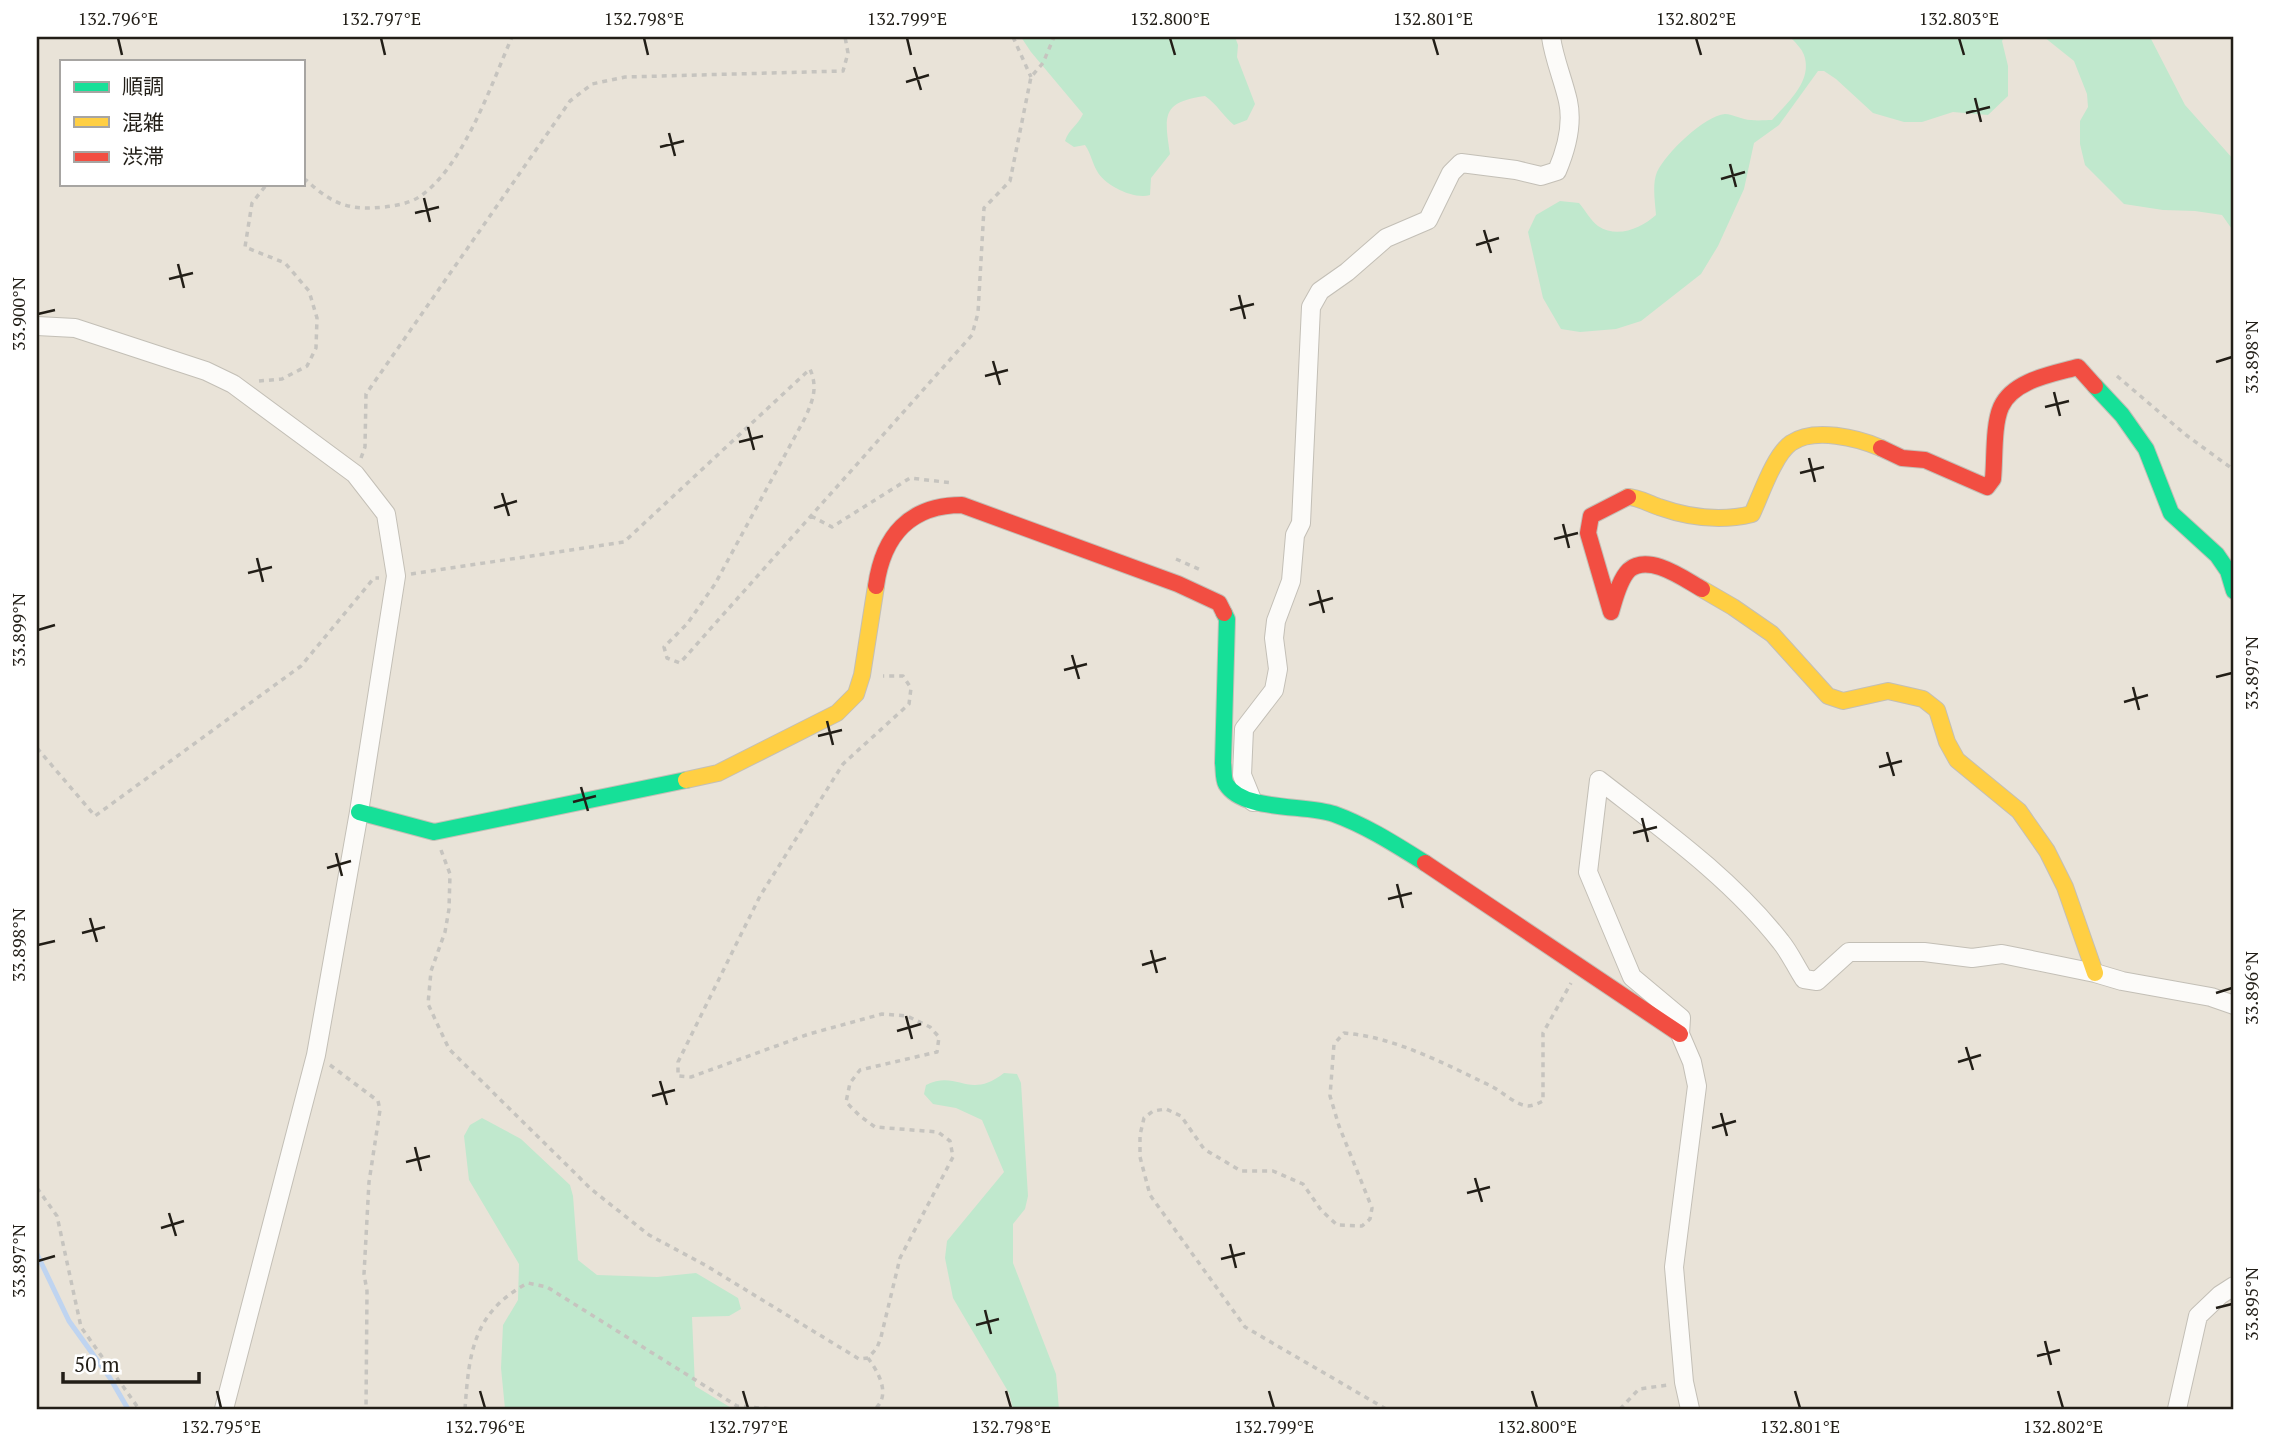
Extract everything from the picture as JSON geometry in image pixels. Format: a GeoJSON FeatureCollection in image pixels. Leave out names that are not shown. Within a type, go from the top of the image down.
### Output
{"type":"FeatureCollection","features":[{"type":"Feature","properties":{"kind":"street"},"geometry":{"type":"LineString","coordinates":[[1253,802],[1242,775],[1244,729],[1274,690],[1278,668],[1274,638],[1276,621],[1291,581],[1295,535],[1301,523],[1311,307],[1320,291],[1347,272],[1385,238],[1428,220],[1451,173],[1461,163],[1541,176],[1557,171],[1569,133],[1569,103],[1553,55],[1551,37]]}},
{"type":"Feature","properties":{"kind":"street"},"geometry":{"type":"LineString","coordinates":[[37,326],[75,328],[206,371],[233,384],[355,474],[386,514],[396,576],[359,813],[316,1055],[224,1409]]}},
{"type":"Feature","properties":{"kind":"street"},"geometry":{"type":"LineString","coordinates":[[2095,973],[2064,887],[2047,851],[2018,811],[1957,760],[1947,742],[1937,710],[1923,699],[1888,691],[1843,701],[1828,696],[1772,635],[1733,607],[1663,566],[1639,565],[1628,572],[1620,585],[1611,612],[1588,533],[1591,516],[1630,496],[1662,509],[1703,517],[1734,520],[1752,514],[1776,463],[1791,443],[1819,435],[1861,439],[1902,458],[1925,460],[1987,487],[1993,479],[2001,407],[2032,380],[2078,367],[2134,431],[2146,449],[2171,513],[2217,555],[2228,571],[2234,591]]}},
{"type":"Feature","properties":{"kind":"street"},"geometry":{"type":"LineString","coordinates":[[359,813],[434,832],[718,773],[837,713],[856,694],[862,675],[879,563],[888,544],[904,523],[923,511],[943,505],[962,505],[1178,584],[1219,603],[1227,620],[1223,763],[1225,783],[1233,791],[1253,802],[1331,813],[1368,829],[1427,864],[1680,1034]]}},
{"type":"Feature","properties":{"kind":"street"},"geometry":{"type":"LineString","coordinates":[[1690,1409],[1684,1382],[1674,1268],[1697,1086],[1692,1062],[1680,1034],[1681,1018],[1632,977],[1588,872],[1599,780],[1679,843],[1752,909],[1782,944],[1804,979],[1817,981],[1849,952],[1924,952],[1972,958],[2001,954],[2122,981],[2211,996],[2234,1005]]}},
{"type":"Feature","properties":{"kind":"street"},"geometry":{"type":"LineString","coordinates":[[2177,1409],[2198,1316],[2234,1286]]}},
{"type":"Feature","properties":{"kind":"path"},"geometry":{"type":"LineString","coordinates":[[304,180],[324,197],[354,208],[387,207],[418,198],[447,171],[479,114],[512,37]]}},
{"type":"Feature","properties":{"kind":"path"},"geometry":{"type":"LineString","coordinates":[[355,474],[365,447],[366,394],[569,101],[592,84],[625,77],[843,71],[848,53],[845,37]]}},
{"type":"Feature","properties":{"kind":"path"},"geometry":{"type":"LineString","coordinates":[[1013,37],[1031,77]]}},
{"type":"Feature","properties":{"kind":"path"},"geometry":{"type":"LineString","coordinates":[[37,748],[95,816],[301,666],[374,578],[624,542],[810,369],[815,382],[814,396],[805,418],[715,584],[687,624],[664,647],[667,658],[680,663],[972,335],[978,313],[984,208],[1010,181],[1031,77],[1044,63],[1054,37]]}},
{"type":"Feature","properties":{"kind":"path"},"geometry":{"type":"LineString","coordinates":[[233,384],[282,379],[307,366],[316,348],[317,318],[309,291],[285,263],[245,247],[252,203],[265,186]]}},
{"type":"Feature","properties":{"kind":"path"},"geometry":{"type":"LineString","coordinates":[[2112,374],[2123,380],[2186,435],[2234,470]]}},
{"type":"Feature","properties":{"kind":"path"},"geometry":{"type":"LineString","coordinates":[[434,832],[450,874],[450,885],[449,909],[431,971],[428,1004],[449,1049],[591,1189],[649,1236],[705,1265],[859,1359],[868,1358],[877,1348],[881,1337],[900,1258],[953,1157],[950,1141],[937,1132],[875,1127],[846,1101],[849,1083],[860,1070],[937,1052],[939,1037],[930,1027],[907,1016],[882,1014],[809,1034],[691,1077],[678,1076],[678,1062],[760,897],[843,764],[909,704],[911,688],[903,676],[862,675]]}},
{"type":"Feature","properties":{"kind":"path"},"geometry":{"type":"LineString","coordinates":[[1386,1409],[1245,1327],[1150,1195],[1140,1157],[1140,1136],[1144,1118],[1153,1111],[1166,1109],[1181,1116],[1204,1149],[1241,1171],[1273,1171],[1303,1184],[1321,1210],[1337,1225],[1362,1227],[1370,1219],[1372,1208],[1339,1126],[1331,1096],[1334,1044],[1345,1033],[1359,1034],[1404,1047],[1494,1087],[1530,1107],[1544,1101],[1543,1033],[1580,965]]}},
{"type":"Feature","properties":{"kind":"path"},"geometry":{"type":"LineString","coordinates":[[316,1055],[378,1101],[380,1110],[369,1182],[364,1274],[367,1291],[366,1409]]}},
{"type":"Feature","properties":{"kind":"path"},"geometry":{"type":"LineString","coordinates":[[37,1188],[57,1216],[81,1327],[139,1409]]}},
{"type":"Feature","properties":{"kind":"path"},"geometry":{"type":"LineString","coordinates":[[465,1409],[468,1364],[479,1330],[492,1309],[510,1292],[528,1283],[547,1287],[737,1406],[772,1409]]}},
{"type":"Feature","properties":{"kind":"path"},"geometry":{"type":"LineString","coordinates":[[868,1358],[877,1371],[883,1390],[881,1404],[875,1409]]}},
{"type":"Feature","properties":{"kind":"path"},"geometry":{"type":"LineString","coordinates":[[1620,1409],[1639,1389],[1684,1382]]}},
{"type":"Feature","properties":{"kind":"green space"},"geometry":{"type":"Polygon","coordinates":[[[1021,37],[1235,37],[1238,45],[1237,57],[1255,104],[1247,120],[1234,125],[1205,96],[1181,102],[1173,107],[1167,120],[1170,154],[1151,178],[1150,195],[1128,193],[1101,176],[1085,145],[1074,147],[1065,141],[1083,114],[1021,37]]]}},
{"type":"Feature","properties":{"kind":"green space"},"geometry":{"type":"Polygon","coordinates":[[[1790,37],[2004,37],[2002,41],[2008,66],[2008,96],[1988,115],[1953,112],[1922,122],[1904,122],[1873,113],[1836,79],[1824,71],[1818,71],[1779,125],[1754,143],[1744,189],[1718,246],[1701,274],[1641,321],[1616,329],[1580,332],[1561,329],[1543,298],[1528,232],[1536,215],[1560,201],[1579,203],[1595,224],[1613,232],[1636,228],[1650,220],[1656,215],[1654,187],[1657,172],[1668,155],[1686,137],[1707,121],[1725,114],[1748,120],[1772,120],[1792,98],[1802,82],[1806,65],[1803,53],[1790,37]]]}},
{"type":"Feature","properties":{"kind":"green space"},"geometry":{"type":"Polygon","coordinates":[[[2044,37],[2150,37],[2185,105],[2234,160],[2234,232],[2222,215],[2124,204],[2085,165],[2080,144],[2080,121],[2088,107],[2087,94],[2074,61],[2044,37]]]}},
{"type":"Feature","properties":{"kind":"green space"},"geometry":{"type":"Polygon","coordinates":[[[1004,1073],[1017,1074],[1021,1083],[1028,1196],[1025,1209],[1013,1224],[1013,1263],[1056,1374],[1059,1409],[1013,1409],[1009,1393],[953,1298],[945,1258],[947,1241],[1004,1172],[982,1120],[956,1108],[933,1104],[924,1094],[926,1085],[947,1080],[981,1084],[1004,1073]]]}},
{"type":"Feature","properties":{"kind":"green space"},"geometry":{"type":"Polygon","coordinates":[[[482,1118],[521,1139],[570,1185],[578,1260],[597,1275],[657,1277],[696,1273],[738,1298],[741,1309],[729,1316],[692,1317],[695,1386],[733,1409],[505,1409],[501,1368],[503,1325],[518,1300],[519,1264],[469,1180],[464,1136],[470,1125],[482,1118]]]}},
{"type":"Feature","properties":{"kind":"waterway"},"geometry":{"type":"LineString","coordinates":[[37,1254],[69,1321],[110,1378],[128,1409]]}},
{"type":"Feature","properties":{"kind":"traffic: fast"},"geometry":{"type":"LineString","coordinates":[[2095,386],[2122,415],[2146,449],[2171,513],[2217,555],[2228,571],[2234,591]]}},
{"type":"Feature","properties":{"kind":"traffic: fast"},"geometry":{"type":"LineString","coordinates":[[1224,613],[1227,619],[1223,763],[1226,784],[1234,793],[1260,803],[1334,814],[1381,836],[1425,863]]}},
{"type":"Feature","properties":{"kind":"traffic: fast"},"geometry":{"type":"LineString","coordinates":[[359,812],[434,832],[686,780]]}},
{"type":"Feature","properties":{"kind":"traffic: slow"},"geometry":{"type":"LineString","coordinates":[[1628,497],[1694,516],[1717,518],[1752,514],[1768,476],[1779,456],[1791,443],[1801,438],[1824,435],[1860,441],[1881,448]]}},
{"type":"Feature","properties":{"kind":"traffic: slow"},"geometry":{"type":"LineString","coordinates":[[686,780],[718,773],[837,713],[856,694],[862,675],[876,586]]}},
{"type":"Feature","properties":{"kind":"traffic: slow"},"geometry":{"type":"LineString","coordinates":[[1702,589],[1772,634],[1828,696],[1843,701],[1888,691],[1923,699],[1937,710],[1947,742],[1957,760],[2019,811],[2047,851],[2065,887],[2095,973]]}},
{"type":"Feature","properties":{"kind":"traffic: jam"},"geometry":{"type":"LineString","coordinates":[[1881,448],[1902,458],[1925,460],[1987,487],[1993,479],[1998,414],[2015,390],[2024,384],[2078,367],[2095,386]]}},
{"type":"Feature","properties":{"kind":"traffic: jam"},"geometry":{"type":"LineString","coordinates":[[1628,497],[1591,516],[1588,533],[1611,612],[1623,579],[1629,570],[1637,566],[1646,564],[1666,569],[1702,589]]}},
{"type":"Feature","properties":{"kind":"traffic: jam"},"geometry":{"type":"LineString","coordinates":[[876,586],[885,552],[902,527],[913,517],[927,511],[943,506],[962,505],[1178,584],[1219,603],[1224,613]]}},
{"type":"Feature","properties":{"kind":"traffic: jam"},"geometry":{"type":"LineString","coordinates":[[1425,863],[1680,1034]]}}]}
